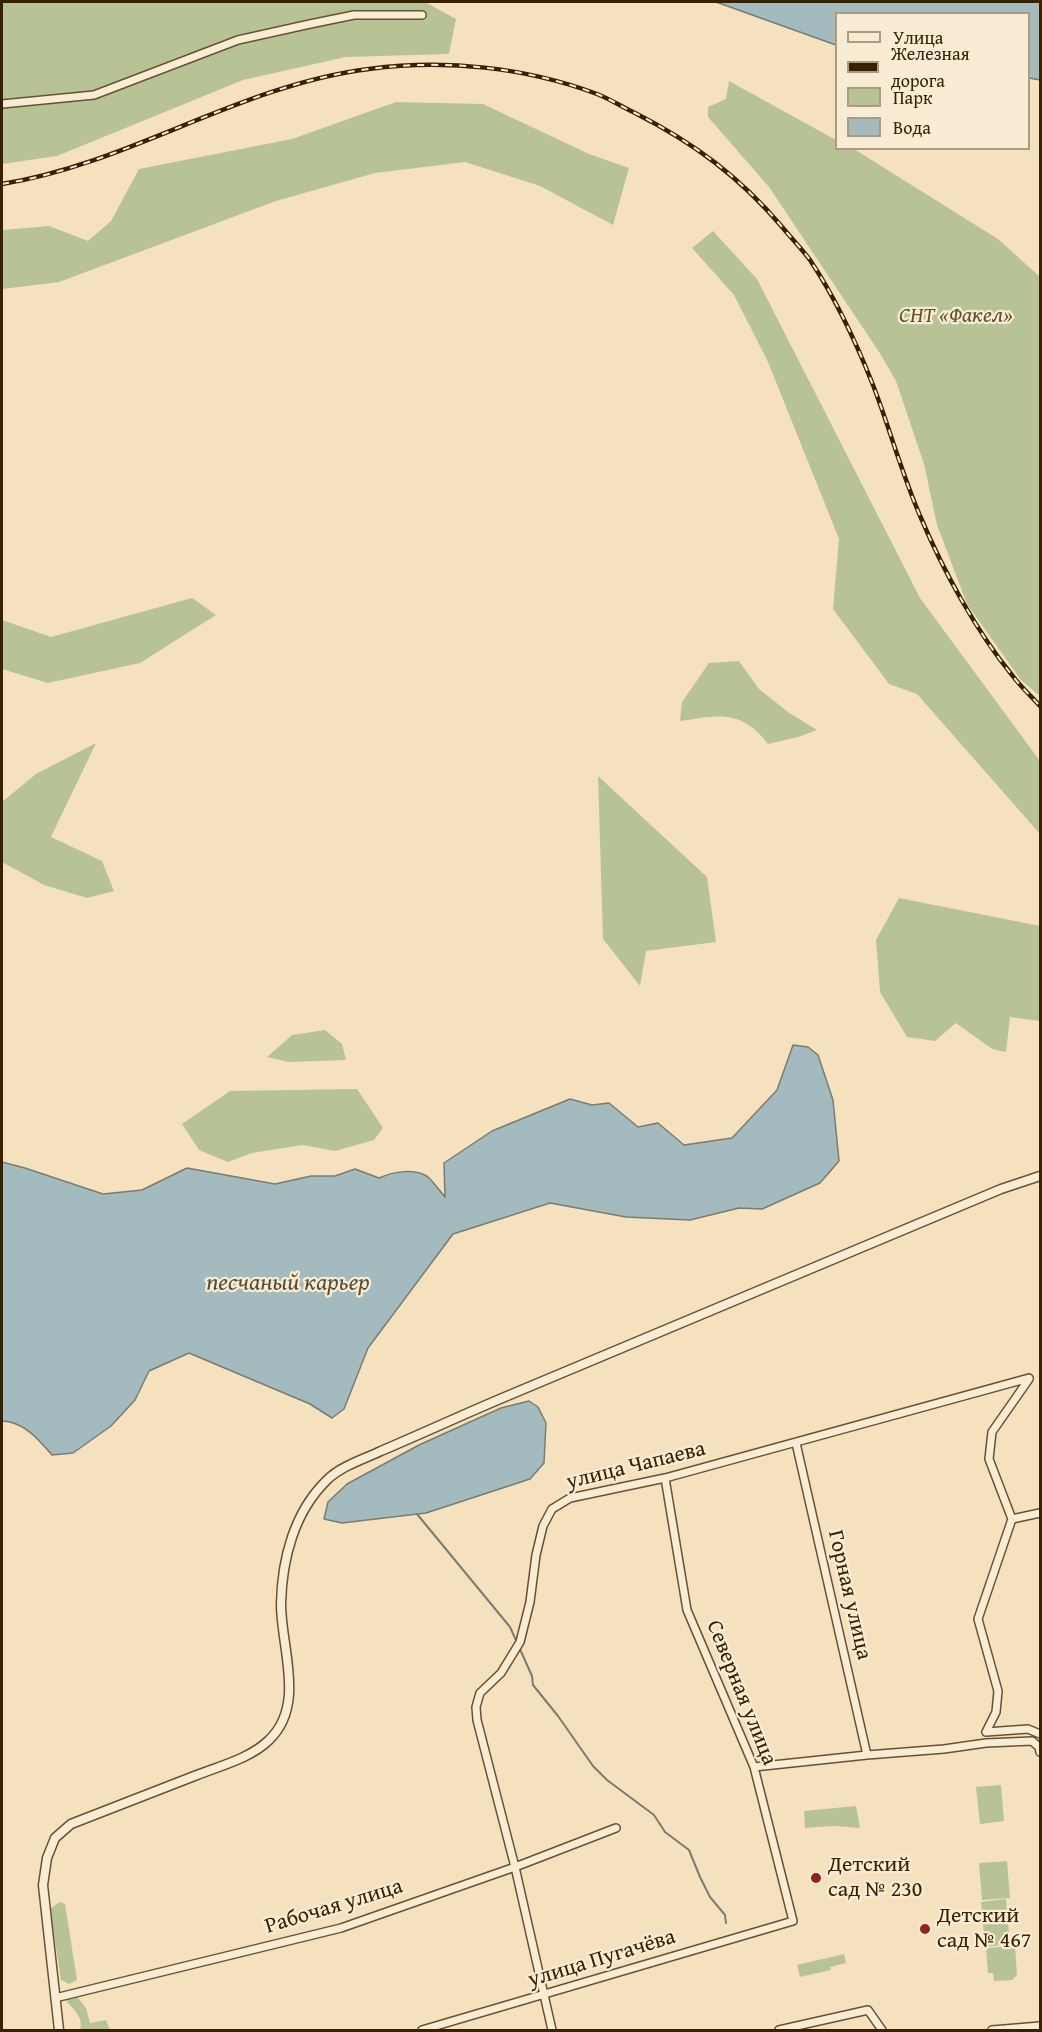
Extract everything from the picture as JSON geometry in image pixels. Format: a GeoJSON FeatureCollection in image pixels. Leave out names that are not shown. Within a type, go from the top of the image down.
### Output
{"type":"FeatureCollection","features":[{"type":"Feature","properties":{"kind":"street"},"geometry":{"type":"LineString","coordinates":[[2,104],[94,95],[238,40],[310,24],[354,15],[422,15]]}},
{"type":"Feature","properties":{"kind":"street"},"geometry":{"type":"LineString","coordinates":[[59,2031],[44,1885],[46,1858],[55,1838],[71,1824],[219,1766],[256,1750],[270,1740],[284,1721],[289,1695],[281,1605],[285,1562],[294,1528],[328,1478],[349,1466],[444,1423],[620,1348],[1001,1189],[1041,1176]]}},
{"type":"Feature","properties":{"kind":"street","name":"улица Чапаева"},"geometry":{"type":"LineString","coordinates":[[552,2031],[515,1867],[477,1720],[476,1707],[480,1693],[501,1673],[520,1642],[530,1602],[536,1555],[543,1526],[552,1509],[570,1498],[665,1478],[1029,1378],[993,1432],[990,1450],[989,1459],[1012,1519]]}},
{"type":"Feature","properties":{"kind":"street","name":"Горная улица"},"geometry":{"type":"LineString","coordinates":[[796,1443],[867,1755]]}},
{"type":"Feature","properties":{"kind":"street","name":"Северная улица"},"geometry":{"type":"LineString","coordinates":[[665,1478],[687,1610],[754,1767],[793,1921]]}},
{"type":"Feature","properties":{"kind":"street"},"geometry":{"type":"LineString","coordinates":[[986,1743],[986,1732],[996,1712],[998,1691],[978,1619],[1012,1519],[1041,1513]]}},
{"type":"Feature","properties":{"kind":"street"},"geometry":{"type":"LineString","coordinates":[[986,1732],[1028,1729],[1041,1734]]}},
{"type":"Feature","properties":{"kind":"street"},"geometry":{"type":"LineString","coordinates":[[754,1767],[986,1743],[1032,1741],[1041,1752]]}},
{"type":"Feature","properties":{"kind":"street","name":"Рабочая улица"},"geometry":{"type":"LineString","coordinates":[[55,1998],[341,1928],[515,1867],[616,1828]]}},
{"type":"Feature","properties":{"kind":"street","name":"улица Пугачёва"},"geometry":{"type":"LineString","coordinates":[[422,2031],[793,1921]]}},
{"type":"Feature","properties":{"kind":"street"},"geometry":{"type":"LineString","coordinates":[[779,2031],[868,2010],[882,2031]]}},
{"type":"Feature","properties":{"kind":"street"},"geometry":{"type":"LineString","coordinates":[[992,2031],[1041,2026]]}},
{"type":"Feature","properties":{"kind":"green space"},"geometry":{"type":"Polygon","coordinates":[[[2,2],[425,2],[456,19],[449,54],[346,57],[243,80],[57,156],[2,164],[2,2]]]}},
{"type":"Feature","properties":{"kind":"green space","name":"СНТ «Факел»"},"geometry":{"type":"Polygon","coordinates":[[[729,81],[835,139],[835,150],[856,150],[998,239],[1040,277],[1040,696],[1021,680],[967,604],[937,525],[924,464],[896,381],[769,187],[708,117],[708,107],[726,99],[729,81]]]}},
{"type":"Feature","properties":{"kind":"green space"},"geometry":{"type":"Polygon","coordinates":[[[396,102],[483,104],[589,154],[629,168],[613,225],[540,186],[465,162],[375,173],[276,201],[59,282],[2,289],[2,230],[49,226],[88,241],[111,221],[139,169],[292,139],[396,102]]]}},
{"type":"Feature","properties":{"kind":"green space"},"geometry":{"type":"Polygon","coordinates":[[[713,231],[757,279],[920,598],[1040,761],[1040,834],[917,694],[889,684],[833,609],[839,539],[768,362],[734,295],[692,248],[713,231]]]}},
{"type":"Feature","properties":{"kind":"green space"},"geometry":{"type":"Polygon","coordinates":[[[192,598],[216,615],[140,663],[48,683],[2,669],[2,620],[51,637],[192,598]]]}},
{"type":"Feature","properties":{"kind":"green space"},"geometry":{"type":"Polygon","coordinates":[[[739,661],[759,689],[788,712],[817,730],[768,744],[749,725],[728,717],[706,717],[680,721],[682,702],[709,663],[739,661]]]}},
{"type":"Feature","properties":{"kind":"green space"},"geometry":{"type":"Polygon","coordinates":[[[96,743],[51,837],[102,861],[114,891],[87,898],[44,885],[2,862],[2,802],[36,774],[96,743]]]}},
{"type":"Feature","properties":{"kind":"green space"},"geometry":{"type":"Polygon","coordinates":[[[598,776],[707,877],[716,942],[646,951],[640,986],[603,939],[598,776]]]}},
{"type":"Feature","properties":{"kind":"green space"},"geometry":{"type":"Polygon","coordinates":[[[899,898],[1040,926],[1040,1021],[1010,1017],[1006,1052],[992,1049],[956,1023],[935,1041],[907,1037],[880,992],[876,940],[899,898]]]}},
{"type":"Feature","properties":{"kind":"green space"},"geometry":{"type":"Polygon","coordinates":[[[325,1030],[342,1044],[346,1060],[288,1062],[267,1057],[292,1035],[325,1030]]]}},
{"type":"Feature","properties":{"kind":"green space"},"geometry":{"type":"Polygon","coordinates":[[[357,1089],[383,1128],[374,1140],[335,1151],[302,1145],[252,1153],[228,1162],[199,1150],[182,1124],[230,1091],[357,1089]]]}},
{"type":"Feature","properties":{"kind":"green space"},"geometry":{"type":"Polygon","coordinates":[[[1001,1785],[1004,1821],[980,1824],[976,1787],[1001,1785]]]}},
{"type":"Feature","properties":{"kind":"green space"},"geometry":{"type":"Polygon","coordinates":[[[856,1806],[860,1828],[834,1826],[805,1828],[804,1811],[856,1806]]]}},
{"type":"Feature","properties":{"kind":"green space"},"geometry":{"type":"Polygon","coordinates":[[[1007,1861],[1010,1898],[982,1900],[979,1863],[1007,1861]]]}},
{"type":"Feature","properties":{"kind":"green space"},"geometry":{"type":"Polygon","coordinates":[[[1006,1899],[1010,1944],[985,1947],[981,1902],[1006,1899]]]}},
{"type":"Feature","properties":{"kind":"green space"},"geometry":{"type":"Polygon","coordinates":[[[60,1902],[65,1904],[77,1980],[69,1984],[61,1980],[50,1909],[60,1902]]]}},
{"type":"Feature","properties":{"kind":"green space"},"geometry":{"type":"Polygon","coordinates":[[[1015,1946],[1017,1975],[1012,1980],[994,1981],[993,1973],[988,1973],[986,1948],[1015,1946]]]}},
{"type":"Feature","properties":{"kind":"green space"},"geometry":{"type":"Polygon","coordinates":[[[844,1954],[846,1963],[830,1967],[831,1970],[800,1977],[797,1965],[844,1954]]]}},
{"type":"Feature","properties":{"kind":"green space"},"geometry":{"type":"Polygon","coordinates":[[[76,1995],[86,2008],[90,2023],[106,2020],[110,2030],[80,2030],[79,2017],[65,1999],[76,1995]]]}},
{"type":"Feature","properties":{"kind":"water"},"geometry":{"type":"Polygon","coordinates":[[[716,2],[1040,2],[1040,80],[1030,78],[1030,12],[835,12],[835,45],[716,2]]]}},
{"type":"Feature","properties":{"kind":"water","name":"песчаный карьер"},"geometry":{"type":"Polygon","coordinates":[[[793,1045],[808,1047],[818,1055],[833,1100],[839,1161],[820,1183],[762,1209],[739,1208],[690,1220],[626,1217],[550,1203],[453,1234],[368,1348],[344,1409],[332,1418],[310,1404],[189,1353],[149,1371],[135,1400],[111,1426],[73,1453],[52,1455],[24,1428],[2,1421],[2,1162],[103,1194],[142,1190],[187,1168],[275,1184],[311,1176],[335,1176],[355,1169],[379,1178],[397,1172],[418,1173],[429,1178],[445,1197],[444,1163],[492,1131],[570,1099],[592,1105],[609,1103],[638,1127],[658,1123],[684,1145],[732,1138],[777,1090],[793,1045]]]}},
{"type":"Feature","properties":{"kind":"water"},"geometry":{"type":"Polygon","coordinates":[[[529,1401],[538,1407],[546,1423],[544,1463],[530,1479],[426,1513],[342,1523],[324,1519],[328,1502],[347,1484],[419,1445],[501,1408],[529,1401]]]}},
{"type":"Feature","properties":{"kind":"waterway"},"geometry":{"type":"LineString","coordinates":[[417,1514],[510,1627],[532,1676],[533,1685],[593,1766],[607,1780],[654,1815],[665,1832],[689,1850],[710,1897],[725,1915],[726,1923]]}},
{"type":"Feature","properties":{"kind":"railway"},"geometry":{"type":"LineString","coordinates":[[2,184],[49,174],[95,160],[275,91],[321,78],[369,69],[427,65],[484,68],[542,77],[607,98],[677,136],[733,177],[767,210],[810,260],[837,305],[860,353],[914,502],[950,579],[973,620],[999,658],[1040,706]]}},
{"type":"Feature","properties":{"kind":"place","name":"Детский сад № 230"},"geometry":{"type":"Point","coordinates":[816,1878]}},
{"type":"Feature","properties":{"kind":"place","name":"Детский сад № 467"},"geometry":{"type":"Point","coordinates":[925,1929]}}]}
